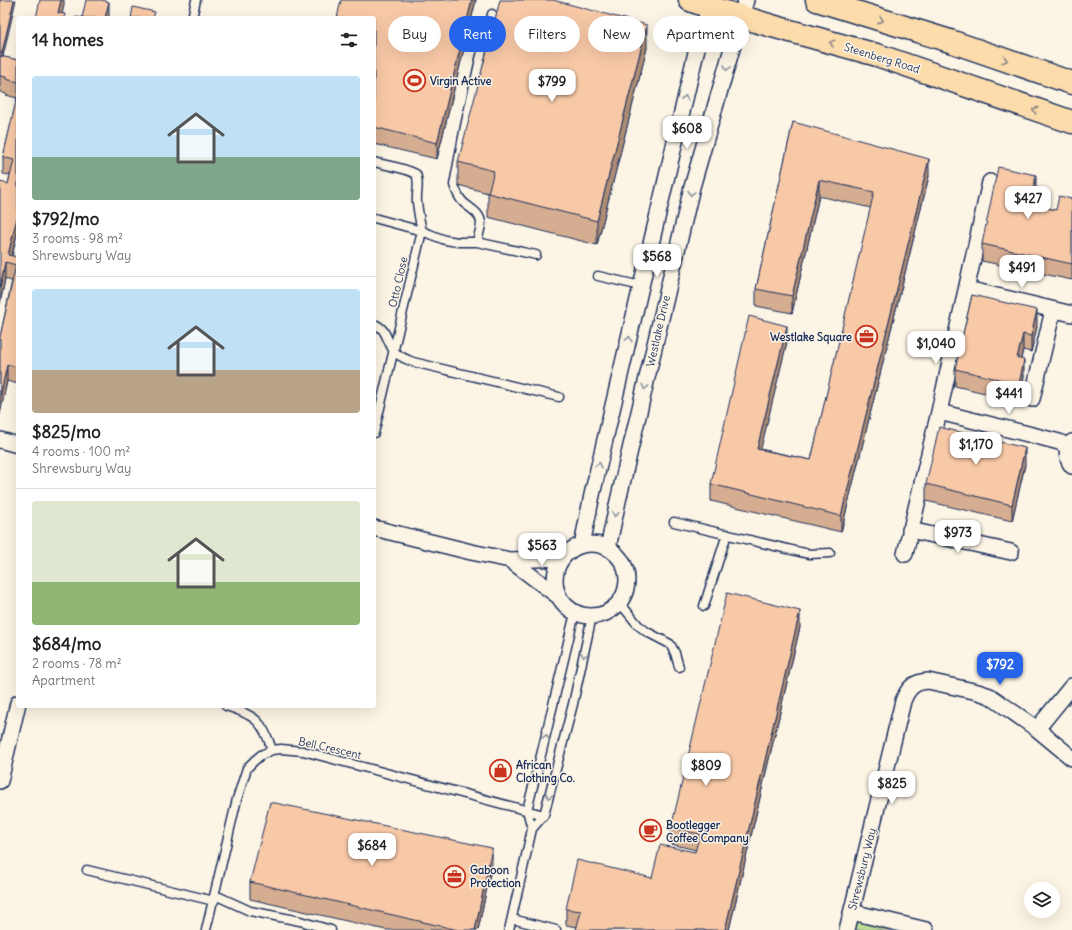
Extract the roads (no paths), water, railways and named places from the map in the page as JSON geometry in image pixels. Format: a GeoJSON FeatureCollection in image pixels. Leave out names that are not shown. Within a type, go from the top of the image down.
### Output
{"type":"FeatureCollection","features":[{"type":"Feature","properties":{"kind":"main road"},"geometry":{"type":"LineString","coordinates":[[817,0],[953,42],[1072,83]]}},
{"type":"Feature","properties":{"kind":"main road","name":"Steenberg Road"},"geometry":{"type":"LineString","coordinates":[[704,2],[744,8],[808,36],[876,55],[1072,122]]}},
{"type":"Feature","properties":{"kind":"street"},"geometry":{"type":"LineString","coordinates":[[582,544],[592,495],[697,48],[704,2]]}},
{"type":"Feature","properties":{"kind":"street","name":"Westlake Drive"},"geometry":{"type":"LineString","coordinates":[[608,548],[692,187],[744,8]]}},
{"type":"Feature","properties":{"kind":"street"},"geometry":{"type":"LineString","coordinates":[[905,554],[939,412],[990,182]]}},
{"type":"Feature","properties":{"kind":"street"},"geometry":{"type":"LineString","coordinates":[[967,289],[1072,314]]}},
{"type":"Feature","properties":{"kind":"street"},"geometry":{"type":"LineString","coordinates":[[1032,399],[1053,310]]}},
{"type":"Feature","properties":{"kind":"street"},"geometry":{"type":"LineString","coordinates":[[939,412],[1040,436],[1070,445],[1067,454],[1068,461],[1072,466]]}},
{"type":"Feature","properties":{"kind":"street"},"geometry":{"type":"LineString","coordinates":[[0,440],[16,444]]}},
{"type":"Feature","properties":{"kind":"street"},"geometry":{"type":"LineString","coordinates":[[376,528],[510,560],[562,558]]}},
{"type":"Feature","properties":{"kind":"street"},"geometry":{"type":"LineString","coordinates":[[910,530],[1011,552]]}},
{"type":"Feature","properties":{"kind":"street"},"geometry":{"type":"LineString","coordinates":[[510,560],[558,596],[564,604],[575,613],[585,616],[592,616],[606,614],[615,608],[623,598],[628,582],[626,571],[621,559],[614,552],[601,545],[582,544],[573,548],[562,558],[557,566],[555,586],[558,596]]}},
{"type":"Feature","properties":{"kind":"street","name":"Shrewsbury Way"},"geometry":{"type":"LineString","coordinates":[[848,930],[903,701],[910,688],[921,682],[928,681],[990,696],[1037,729],[1072,758]]}},
{"type":"Feature","properties":{"kind":"street"},"geometry":{"type":"LineString","coordinates":[[1037,729],[1072,686]]}},
{"type":"Feature","properties":{"kind":"street"},"geometry":{"type":"LineString","coordinates":[[0,781],[17,708]]}},
{"type":"Feature","properties":{"kind":"street"},"geometry":{"type":"LineString","coordinates":[[852,912],[926,930]]}},
{"type":"Feature","properties":{"kind":"lane"},"geometry":{"type":"LineString","coordinates":[[192,16],[196,0]]}},
{"type":"Feature","properties":{"kind":"lane"},"geometry":{"type":"LineString","coordinates":[[477,242],[481,226],[477,213],[460,199],[454,185],[465,126],[492,14]]}},
{"type":"Feature","properties":{"kind":"lane","name":"Otto Close"},"geometry":{"type":"LineString","coordinates":[[376,162],[402,168],[416,174],[418,182],[416,194],[422,231],[376,424]]}},
{"type":"Feature","properties":{"kind":"lane"},"geometry":{"type":"LineString","coordinates":[[376,219],[422,231],[445,240],[477,242],[536,255]]}},
{"type":"Feature","properties":{"kind":"lane"},"geometry":{"type":"LineString","coordinates":[[598,276],[641,286]]}},
{"type":"Feature","properties":{"kind":"lane"},"geometry":{"type":"LineString","coordinates":[[376,325],[381,327],[393,350],[400,356],[417,363],[559,397]]}},
{"type":"Feature","properties":{"kind":"lane"},"geometry":{"type":"LineString","coordinates":[[674,522],[810,554],[830,553]]}},
{"type":"Feature","properties":{"kind":"lane"},"geometry":{"type":"LineString","coordinates":[[704,606],[727,534]]}},
{"type":"Feature","properties":{"kind":"lane"},"geometry":{"type":"LineString","coordinates":[[620,603],[647,632],[670,644],[675,653],[679,667]]}},
{"type":"Feature","properties":{"kind":"lane"},"geometry":{"type":"LineString","coordinates":[[509,930],[532,829],[527,810],[575,613]]}},
{"type":"Feature","properties":{"kind":"lane"},"geometry":{"type":"LineString","coordinates":[[532,829],[544,815],[573,704],[592,616]]}},
{"type":"Feature","properties":{"kind":"lane"},"geometry":{"type":"LineString","coordinates":[[206,930],[237,799],[247,768],[262,755],[272,750],[268,736],[262,726],[254,718],[244,712],[232,708]]}},
{"type":"Feature","properties":{"kind":"lane","name":"Bell Crescent"},"geometry":{"type":"LineString","coordinates":[[272,750],[281,749],[303,751],[544,815]]}},
{"type":"Feature","properties":{"kind":"lane"},"geometry":{"type":"LineString","coordinates":[[86,870],[214,898],[250,911],[300,921],[331,930]]}},
{"type":"Feature","properties":{"kind":"lane"},"geometry":{"type":"LineString","coordinates":[[512,919],[556,930]]}},
{"type":"Feature","properties":{"kind":"place","name":"Virgin Active"},"geometry":{"type":"Point","coordinates":[415,81]}},
{"type":"Feature","properties":{"kind":"place","name":"Westlake Square"},"geometry":{"type":"Point","coordinates":[867,337]}},
{"type":"Feature","properties":{"kind":"place","name":"African Clothing Co."},"geometry":{"type":"Point","coordinates":[501,771]}},
{"type":"Feature","properties":{"kind":"place","name":"Bootlegger Coffee Company"},"geometry":{"type":"Point","coordinates":[651,831]}},
{"type":"Feature","properties":{"kind":"place","name":"Gaboon Protection"},"geometry":{"type":"Point","coordinates":[455,876]}}]}
